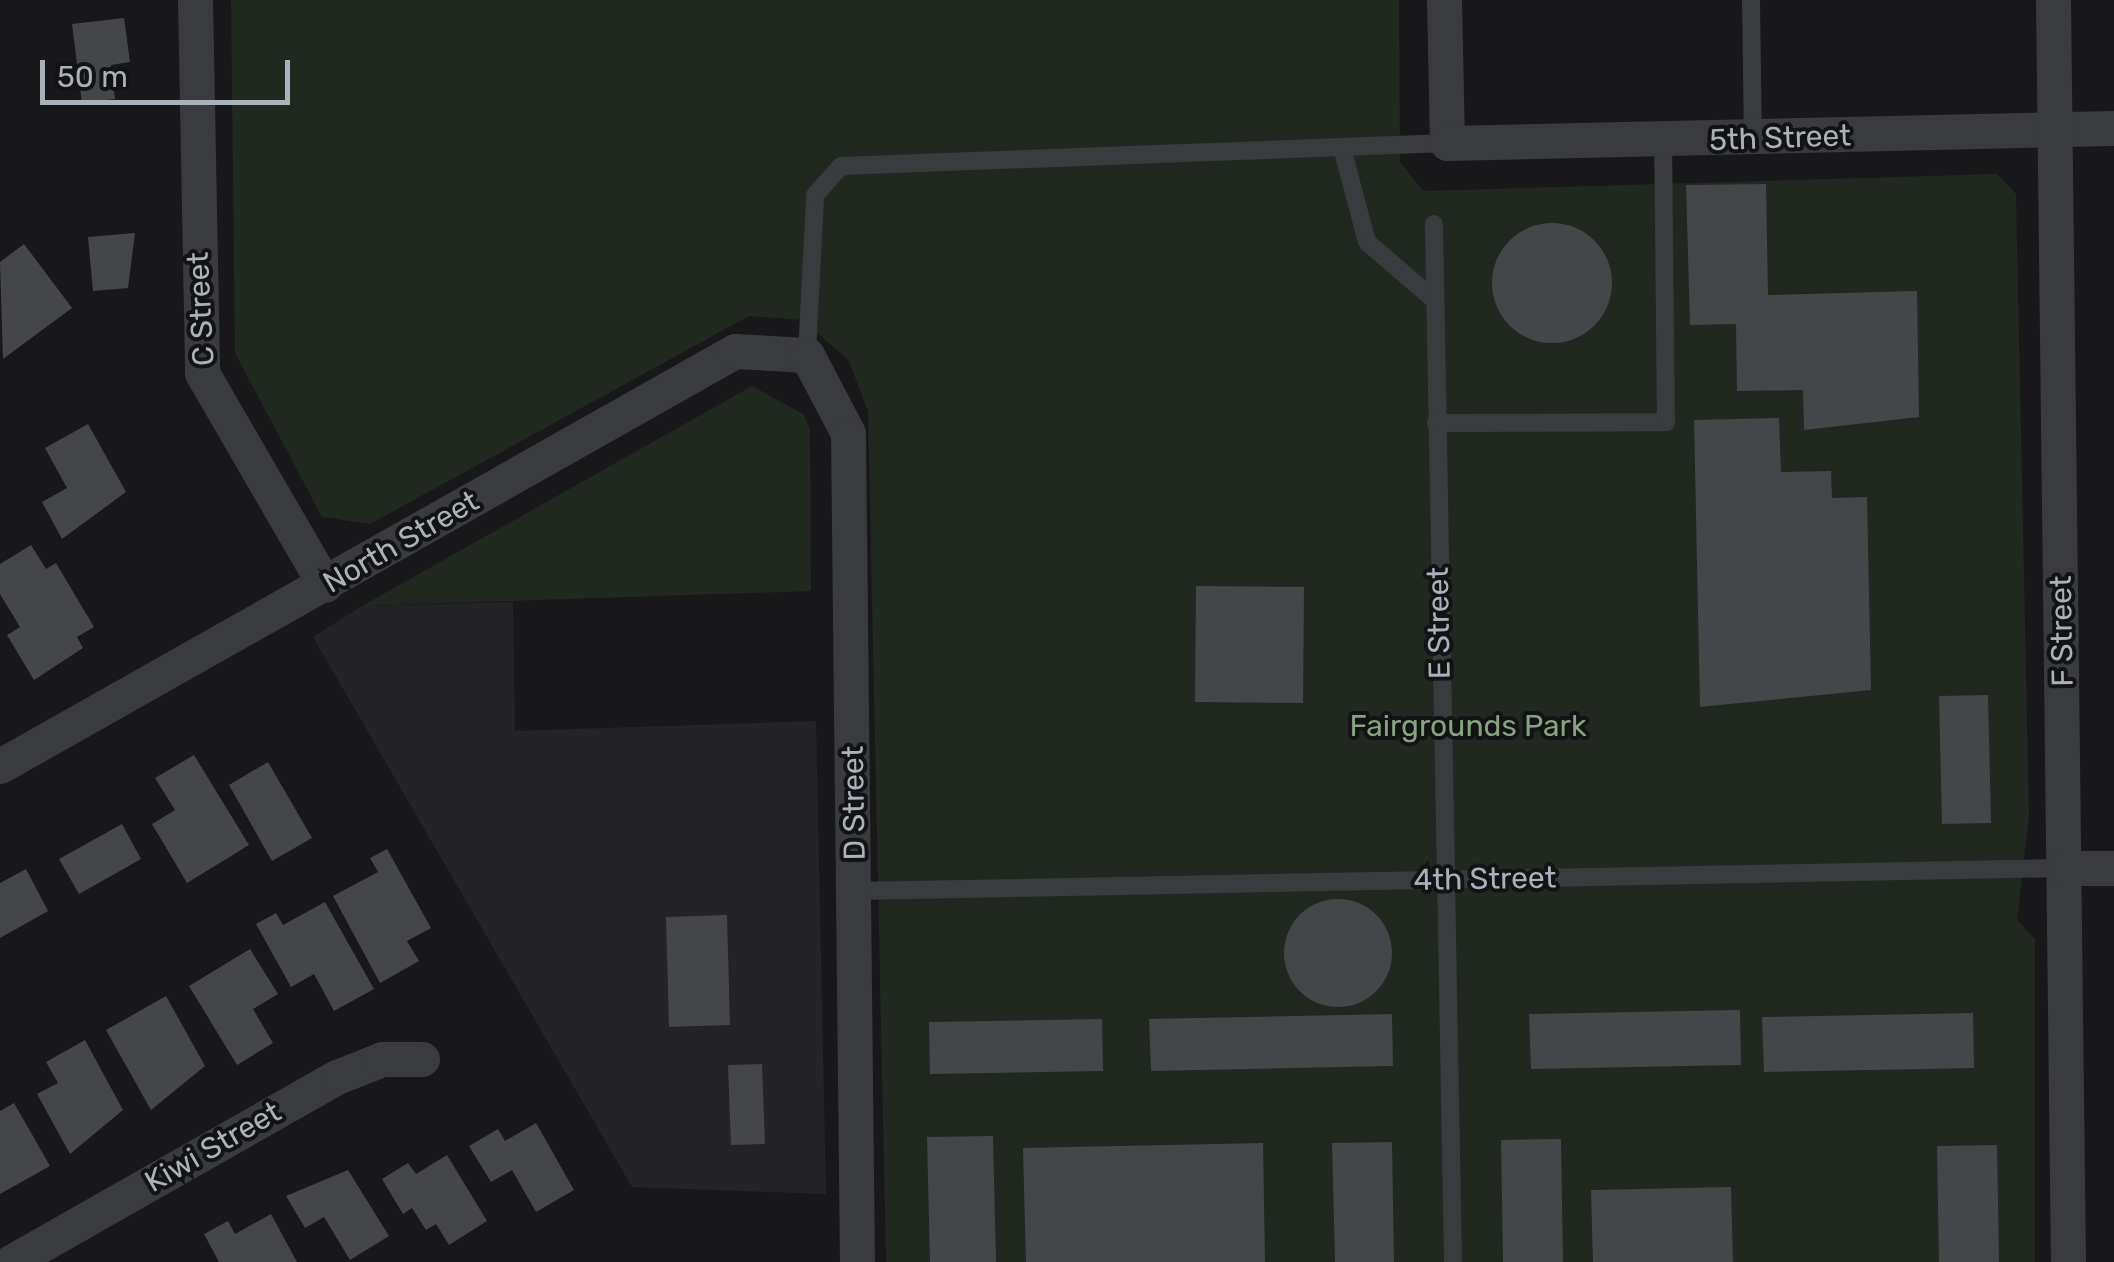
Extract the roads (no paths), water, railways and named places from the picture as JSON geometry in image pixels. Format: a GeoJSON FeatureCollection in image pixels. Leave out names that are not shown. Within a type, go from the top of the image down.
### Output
{"type":"FeatureCollection","features":[{"type":"Feature","properties":{"kind":"street","name":"C Street"},"geometry":{"type":"LineString","coordinates":[[195,0],[202,373],[326,585]]}},
{"type":"Feature","properties":{"kind":"street"},"geometry":{"type":"LineString","coordinates":[[1444,0],[1446,143]]}},
{"type":"Feature","properties":{"kind":"street","name":"F Street"},"geometry":{"type":"LineString","coordinates":[[2053,0],[2068,1262]]}},
{"type":"Feature","properties":{"kind":"street","name":"5th Street"},"geometry":{"type":"LineString","coordinates":[[1446,143],[2114,128]]}},
{"type":"Feature","properties":{"kind":"street","name":"North Street"},"geometry":{"type":"LineString","coordinates":[[0,766],[326,585],[735,350],[807,355]]}},
{"type":"Feature","properties":{"kind":"street","name":"D Street"},"geometry":{"type":"LineString","coordinates":[[807,355],[848,433],[856,891],[857,1262]]}},
{"type":"Feature","properties":{"kind":"street","name":"4th Street"},"geometry":{"type":"LineString","coordinates":[[2065,868],[2114,868]]}},
{"type":"Feature","properties":{"kind":"street","name":"Kiwi Street"},"geometry":{"type":"LineString","coordinates":[[11,1262],[337,1076],[382,1058],[422,1059]]}},
{"type":"Feature","properties":{"kind":"lane"},"geometry":{"type":"LineString","coordinates":[[1751,0],[1752,138]]}},
{"type":"Feature","properties":{"kind":"lane"},"geometry":{"type":"LineString","coordinates":[[1436,423],[1666,422],[1663,141]]}},
{"type":"Feature","properties":{"kind":"lane"},"geometry":{"type":"LineString","coordinates":[[807,355],[815,195],[841,166],[1446,143]]}},
{"type":"Feature","properties":{"kind":"lane"},"geometry":{"type":"LineString","coordinates":[[1342,148],[1366,242],[1432,298]]}},
{"type":"Feature","properties":{"kind":"lane","name":"E Street"},"geometry":{"type":"LineString","coordinates":[[1434,224],[1432,298],[1453,1262]]}},
{"type":"Feature","properties":{"kind":"lane","name":"4th Street"},"geometry":{"type":"LineString","coordinates":[[856,891],[2065,868]]}},
{"type":"Feature","properties":{"kind":"park label","name":"Fairgrounds Park"},"geometry":{"type":"Point","coordinates":[1468,726]}}]}
